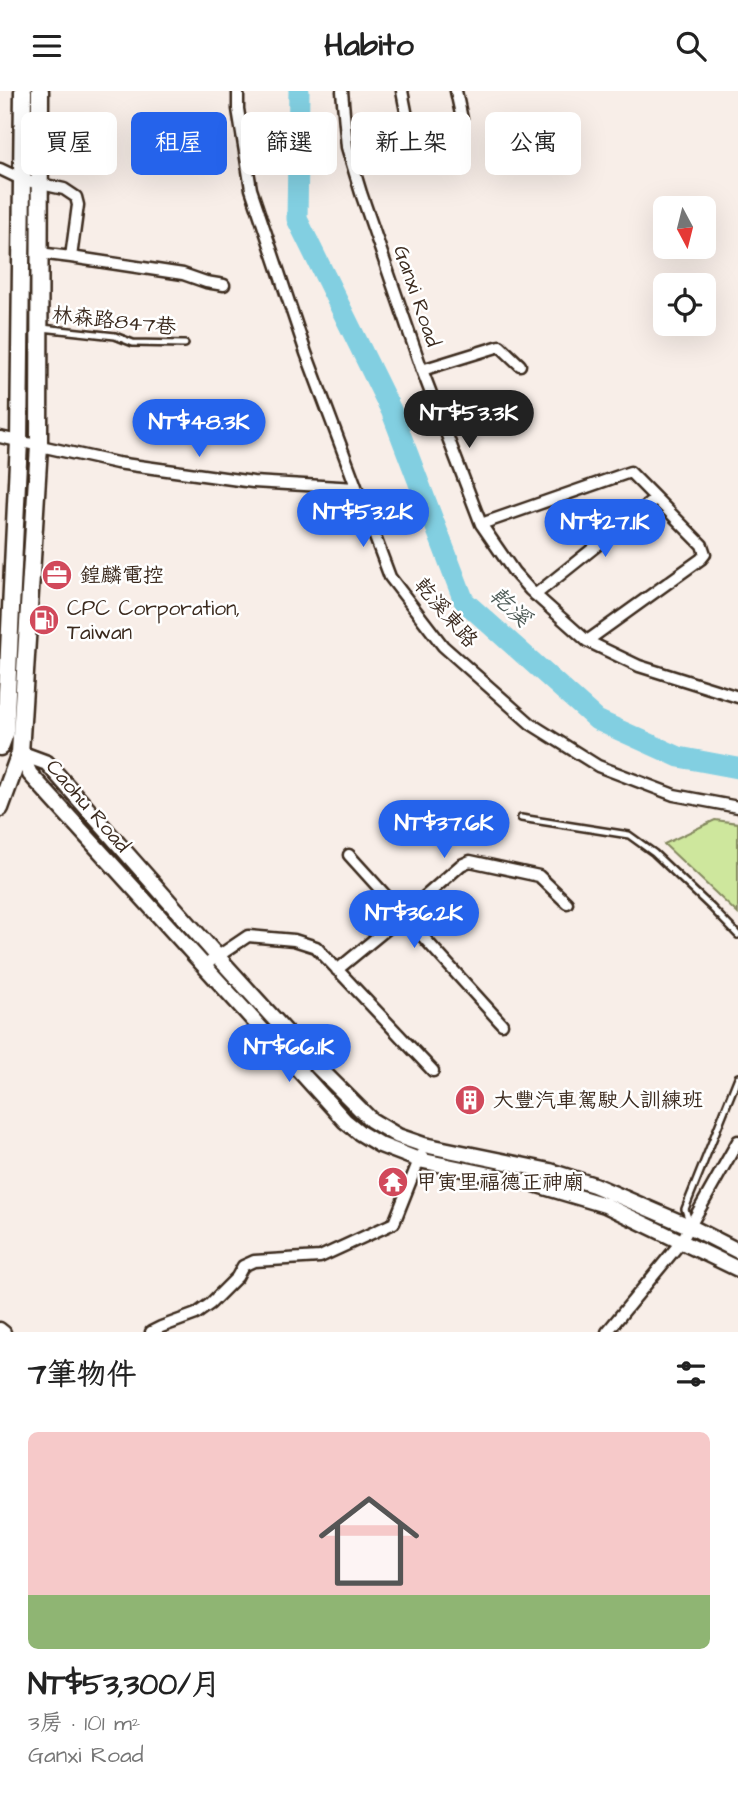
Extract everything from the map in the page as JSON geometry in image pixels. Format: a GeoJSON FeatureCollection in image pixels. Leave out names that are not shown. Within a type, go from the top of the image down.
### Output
{"type":"FeatureCollection","features":[{"type":"Feature","properties":{"kind":"main road"},"geometry":{"type":"LineString","coordinates":[[0,808],[20,753],[39,446],[39,253],[23,91]]}},
{"type":"Feature","properties":{"kind":"main road"},"geometry":{"type":"LineString","coordinates":[[2,736],[31,181],[40,91]]}},
{"type":"Feature","properties":{"kind":"street","name":"乾溪東路"},"geometry":{"type":"LineString","coordinates":[[238,91],[238,109],[251,189],[306,353],[390,577],[443,646],[531,723],[598,766],[674,795],[738,807]]}},
{"type":"Feature","properties":{"kind":"street","name":"Ganxi Road"},"geometry":{"type":"LineString","coordinates":[[342,91],[347,148],[422,370],[481,524],[514,572],[535,595],[587,641],[639,666],[738,697]]}},
{"type":"Feature","properties":{"kind":"street"},"geometry":{"type":"LineString","coordinates":[[402,91],[406,112]]}},
{"type":"Feature","properties":{"kind":"street"},"geometry":{"type":"LineString","coordinates":[[456,91],[460,112]]}},
{"type":"Feature","properties":{"kind":"street"},"geometry":{"type":"LineString","coordinates":[[0,169],[31,181],[64,189],[76,197],[78,205],[71,257]]}},
{"type":"Feature","properties":{"kind":"street"},"geometry":{"type":"LineString","coordinates":[[39,253],[183,274],[225,285]]}},
{"type":"Feature","properties":{"kind":"street"},"geometry":{"type":"LineString","coordinates":[[422,370],[500,347],[520,365]]}},
{"type":"Feature","properties":{"kind":"street"},"geometry":{"type":"LineString","coordinates":[[0,437],[117,463],[253,482],[356,488]]}},
{"type":"Feature","properties":{"kind":"street"},"geometry":{"type":"LineString","coordinates":[[481,524],[627,473],[632,474],[702,545],[704,556],[587,641]]}},
{"type":"Feature","properties":{"kind":"street"},"geometry":{"type":"LineString","coordinates":[[535,595],[655,499]]}},
{"type":"Feature","properties":{"kind":"street"},"geometry":{"type":"LineString","coordinates":[[2,736],[20,753]]}},
{"type":"Feature","properties":{"kind":"street","name":"Caohu Road"},"geometry":{"type":"LineString","coordinates":[[20,753],[47,763],[218,957],[317,1066],[371,1120],[398,1136],[424,1145],[550,1171],[594,1185],[691,1227],[738,1251]]}},
{"type":"Feature","properties":{"kind":"street","name":"Caohu Road"},"geometry":{"type":"LineString","coordinates":[[20,753],[30,774],[345,1121],[360,1133],[380,1145],[419,1160],[534,1184],[606,1205],[738,1269]]}},
{"type":"Feature","properties":{"kind":"street"},"geometry":{"type":"LineString","coordinates":[[349,855],[502,1024]]}},
{"type":"Feature","properties":{"kind":"street"},"geometry":{"type":"LineString","coordinates":[[337,970],[461,865],[470,861],[539,876],[567,903]]}},
{"type":"Feature","properties":{"kind":"street"},"geometry":{"type":"LineString","coordinates":[[205,965],[248,936],[294,940],[316,947],[433,1071]]}},
{"type":"Feature","properties":{"kind":"street"},"geometry":{"type":"LineString","coordinates":[[607,1332],[691,1227],[738,1141]]}},
{"type":"Feature","properties":{"kind":"street"},"geometry":{"type":"LineString","coordinates":[[151,1332],[197,1314],[237,1277],[243,1266],[254,1261],[320,1257],[394,1223],[424,1145]]}},
{"type":"Feature","properties":{"kind":"street"},"geometry":{"type":"LineString","coordinates":[[0,1328],[5,1332]]}},
{"type":"Feature","properties":{"kind":"lane","name":"林森路847巷"},"geometry":{"type":"LineString","coordinates":[[38,328],[115,336],[133,343],[186,344]]}},
{"type":"Feature","properties":{"kind":"lane"},"geometry":{"type":"LineString","coordinates":[[521,818],[629,835],[654,853],[738,935]]}},
{"type":"Feature","properties":{"kind":"lane"},"geometry":{"type":"LineString","coordinates":[[691,1227],[685,1209],[738,1077]]}},
{"type":"Feature","properties":{"kind":"green space"},"geometry":{"type":"Polygon","coordinates":[[[715,820],[738,823],[738,914],[664,844],[715,820]]]}},
{"type":"Feature","properties":{"kind":"waterway","name":"乾溪"},"geometry":{"type":"LineString","coordinates":[[299,91],[297,219],[391,410],[464,601],[597,720],[679,757],[738,768]]}},
{"type":"Feature","properties":{"kind":"place","name":"鍠麟電控"},"geometry":{"type":"Point","coordinates":[57,575]}},
{"type":"Feature","properties":{"kind":"place","name":"CPC Corporation, Taiwan"},"geometry":{"type":"Point","coordinates":[44,620]}},
{"type":"Feature","properties":{"kind":"place","name":"大豐汽車駕駛人訓練班"},"geometry":{"type":"Point","coordinates":[470,1100]}},
{"type":"Feature","properties":{"kind":"place","name":"甲寅里福德正神廟"},"geometry":{"type":"Point","coordinates":[393,1182]}}]}
